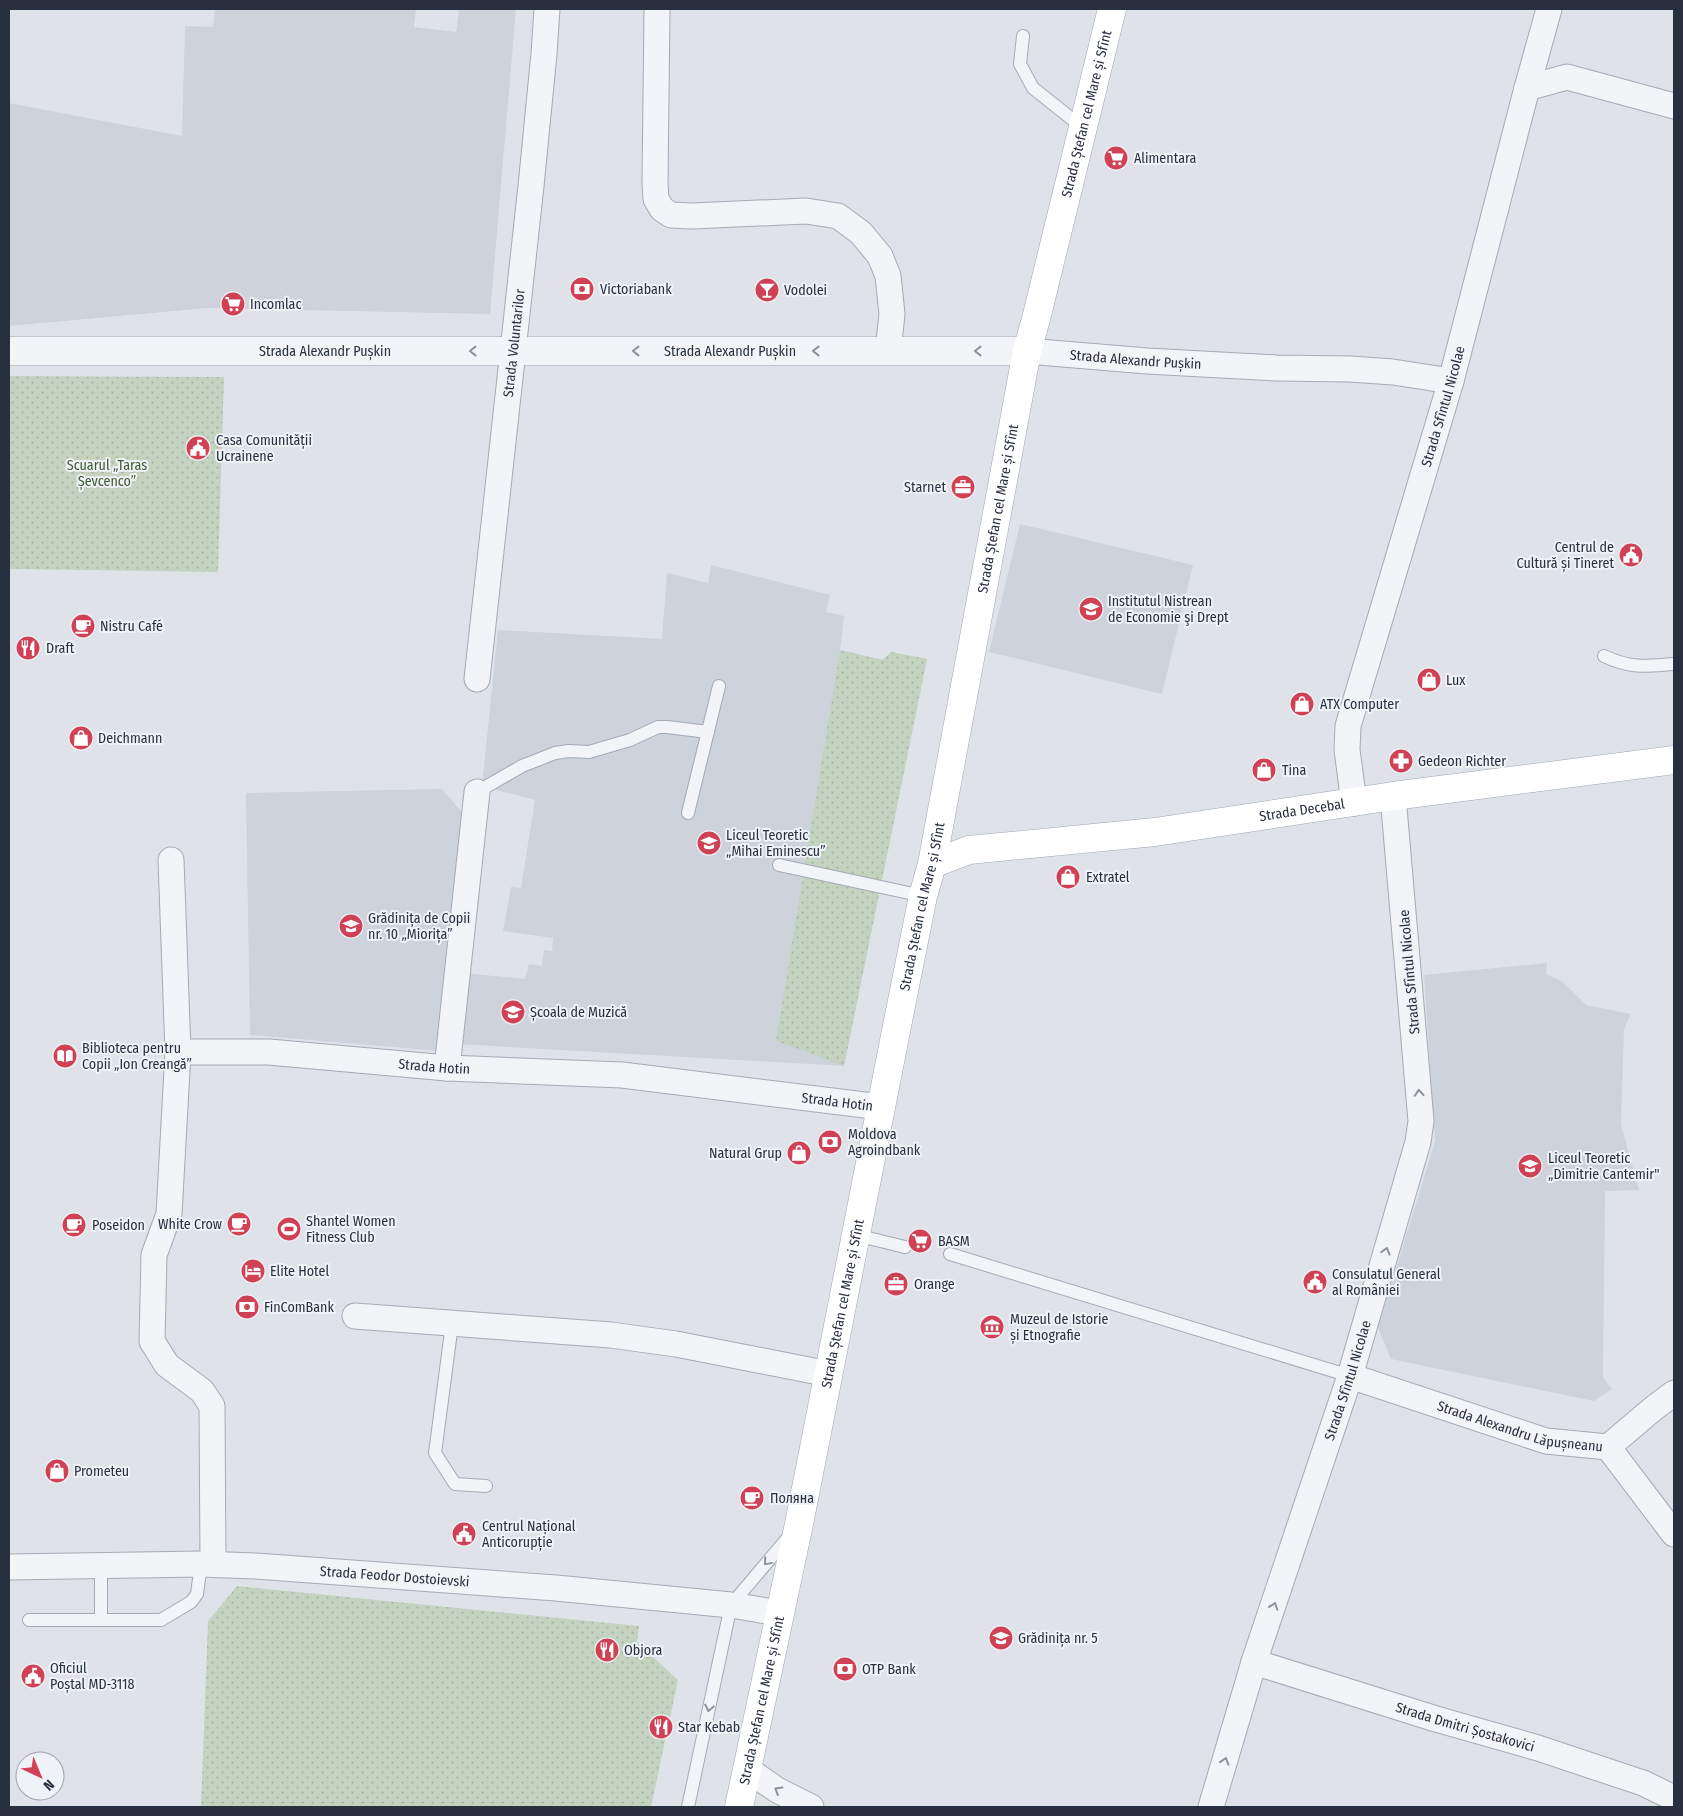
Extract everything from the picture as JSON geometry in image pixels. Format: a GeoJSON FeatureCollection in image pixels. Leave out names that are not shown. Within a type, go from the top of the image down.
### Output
{"type":"FeatureCollection","features":[{"type":"Feature","properties":{"kind":"main road","name":"Strada Ștefan cel Mare și Sfînt"},"geometry":{"type":"LineString","coordinates":[[738,1807],[799,1524],[923,896],[932,864],[1027,351],[1112,9]]}},
{"type":"Feature","properties":{"kind":"main road","name":"Strada Decebal"},"geometry":{"type":"LineString","coordinates":[[932,864],[968,850],[1155,832],[1393,796],[1674,763]]}},
{"type":"Feature","properties":{"kind":"street","name":"Strada Voluntarilor"},"geometry":{"type":"LineString","coordinates":[[477,679],[514,351],[547,9]]}},
{"type":"Feature","properties":{"kind":"street"},"geometry":{"type":"LineString","coordinates":[[656,9],[655,183],[656,199],[662,209],[671,216],[806,210],[838,216],[862,233],[880,256],[888,276],[892,314],[888,351]]}},
{"type":"Feature","properties":{"kind":"street","name":"Strada Sfîntul Nicolae"},"geometry":{"type":"LineString","coordinates":[[1354,803],[1347,750],[1348,726],[1450,381],[1549,9]]}},
{"type":"Feature","properties":{"kind":"street"},"geometry":{"type":"LineString","coordinates":[[1527,88],[1567,77],[1674,106]]}},
{"type":"Feature","properties":{"kind":"street","name":"Strada Alexandr Pușkin"},"geometry":{"type":"LineString","coordinates":[[9,351],[1027,351],[1137,360],[1393,372],[1450,381]]}},
{"type":"Feature","properties":{"kind":"street"},"geometry":{"type":"LineString","coordinates":[[447,1068],[477,792]]}},
{"type":"Feature","properties":{"kind":"street","name":"Strada Sfîntul Nicolae"},"geometry":{"type":"LineString","coordinates":[[1211,1807],[1254,1662],[1350,1376],[1418,1142],[1421,1121],[1393,796]]}},
{"type":"Feature","properties":{"kind":"street"},"geometry":{"type":"LineString","coordinates":[[171,860],[178,1052],[169,1214],[154,1255],[152,1341],[167,1365],[202,1391],[212,1406],[207,1564]]}},
{"type":"Feature","properties":{"kind":"street","name":"Strada Hotin"},"geometry":{"type":"LineString","coordinates":[[178,1052],[269,1052],[447,1068],[622,1075],[882,1107]]}},
{"type":"Feature","properties":{"kind":"street"},"geometry":{"type":"LineString","coordinates":[[355,1316],[611,1335],[676,1344],[829,1374]]}},
{"type":"Feature","properties":{"kind":"street","name":"Strada Alexandru Lăpușneanu"},"geometry":{"type":"LineString","coordinates":[[1350,1376],[1546,1441],[1608,1448],[1654,1408],[1674,1394]]}},
{"type":"Feature","properties":{"kind":"street"},"geometry":{"type":"LineString","coordinates":[[1608,1448],[1674,1534]]}},
{"type":"Feature","properties":{"kind":"street","name":"Strada Fеodor Dostoievski"},"geometry":{"type":"LineString","coordinates":[[9,1567],[207,1564],[256,1566],[547,1588],[731,1605],[780,1613]]}},
{"type":"Feature","properties":{"kind":"street","name":"Strada Dmitri Șostakovici"},"geometry":{"type":"LineString","coordinates":[[1254,1662],[1436,1719],[1538,1748],[1643,1783],[1674,1798]]}},
{"type":"Feature","properties":{"kind":"street"},"geometry":{"type":"LineString","coordinates":[[747,1769],[777,1790],[812,1807]]}},
{"type":"Feature","properties":{"kind":"lane"},"geometry":{"type":"LineString","coordinates":[[1023,36],[1020,64],[1033,88],[1082,126]]}},
{"type":"Feature","properties":{"kind":"lane"},"geometry":{"type":"LineString","coordinates":[[1604,656],[1618,663],[1634,667],[1674,664]]}},
{"type":"Feature","properties":{"kind":"lane"},"geometry":{"type":"LineString","coordinates":[[688,813],[719,686]]}},
{"type":"Feature","properties":{"kind":"lane"},"geometry":{"type":"LineString","coordinates":[[477,792],[522,766],[555,753],[569,751],[589,752],[611,747],[658,727],[708,732]]}},
{"type":"Feature","properties":{"kind":"lane"},"geometry":{"type":"LineString","coordinates":[[779,865],[923,896]]}},
{"type":"Feature","properties":{"kind":"lane"},"geometry":{"type":"LineString","coordinates":[[856,1235],[905,1247]]}},
{"type":"Feature","properties":{"kind":"lane"},"geometry":{"type":"LineString","coordinates":[[950,1254],[1350,1376]]}},
{"type":"Feature","properties":{"kind":"lane"},"geometry":{"type":"LineString","coordinates":[[452,1324],[435,1453],[455,1484],[486,1486]]}},
{"type":"Feature","properties":{"kind":"lane"},"geometry":{"type":"LineString","coordinates":[[688,1807],[731,1605],[799,1524]]}},
{"type":"Feature","properties":{"kind":"lane"},"geometry":{"type":"LineString","coordinates":[[29,1620],[161,1620],[191,1602],[197,1594],[207,1564]]}},
{"type":"Feature","properties":{"kind":"lane"},"geometry":{"type":"LineString","coordinates":[[101,1620],[102,1566]]}},
{"type":"Feature","properties":{"kind":"shaded area"},"geometry":{"type":"Polygon","coordinates":[[[215,9],[416,9],[414,27],[456,32],[459,9],[516,9],[490,314],[207,308],[9,326],[9,103],[182,136],[185,26],[213,27],[215,9]]]}},
{"type":"Feature","properties":{"kind":"shaded area","name":"Institutul Nistrean de Economie şi Drept"},"geometry":{"type":"Polygon","coordinates":[[[1020,524],[1193,565],[1162,694],[989,652],[1020,524]]]}},
{"type":"Feature","properties":{"kind":"shaded area","name":"Liceul Teoretic „Mihai Eminescu”"},"geometry":{"type":"Polygon","coordinates":[[[711,565],[830,595],[826,612],[844,616],[840,650],[883,660],[891,652],[927,659],[844,1066],[456,1044],[463,973],[525,979],[529,964],[542,966],[544,950],[552,951],[553,938],[503,931],[511,887],[521,888],[535,800],[482,786],[498,630],[662,639],[667,573],[708,583],[711,565]]]}},
{"type":"Feature","properties":{"kind":"shaded area","name":"Grădinița de Copii nr. 10 „Miorița”"},"geometry":{"type":"Polygon","coordinates":[[[442,789],[467,818],[441,1051],[250,1035],[246,793],[442,789]]]}},
{"type":"Feature","properties":{"kind":"shaded area","name":"Liceul Teoretic „Dimitrie Cantemir\""},"geometry":{"type":"Polygon","coordinates":[[[1547,963],[1546,974],[1563,982],[1586,1005],[1631,1014],[1624,1029],[1621,1124],[1639,1190],[1605,1191],[1603,1378],[1612,1389],[1594,1401],[1391,1359],[1378,1327],[1435,1142],[1424,975],[1547,963]]]}},
{"type":"Feature","properties":{"kind":"green space","name":"Scuarul „Taras Șevcenco”"},"geometry":{"type":"Polygon","coordinates":[[[9,376],[224,377],[218,572],[9,569],[9,376]]]}},
{"type":"Feature","properties":{"kind":"green space"},"geometry":{"type":"Polygon","coordinates":[[[840,650],[883,660],[891,652],[927,659],[844,1066],[776,1041],[840,650]]]}},
{"type":"Feature","properties":{"kind":"green space"},"geometry":{"type":"Polygon","coordinates":[[[237,1586],[639,1626],[637,1642],[678,1680],[651,1807],[201,1807],[208,1621],[237,1586]]]}},
{"type":"Feature","properties":{"kind":"place","name":"Alimentara"},"geometry":{"type":"Point","coordinates":[1116,158]}},
{"type":"Feature","properties":{"kind":"place","name":"Victoriabank"},"geometry":{"type":"Point","coordinates":[582,289]}},
{"type":"Feature","properties":{"kind":"place","name":"Vodolei"},"geometry":{"type":"Point","coordinates":[767,290]}},
{"type":"Feature","properties":{"kind":"place","name":"Incomlac"},"geometry":{"type":"Point","coordinates":[233,304]}},
{"type":"Feature","properties":{"kind":"place","name":"Casa Comunității Ucrainene"},"geometry":{"type":"Point","coordinates":[198,448]}},
{"type":"Feature","properties":{"kind":"place","name":"Starnet"},"geometry":{"type":"Point","coordinates":[963,487]}},
{"type":"Feature","properties":{"kind":"place","name":"Centrul de Cultură și Tineret"},"geometry":{"type":"Point","coordinates":[1631,555]}},
{"type":"Feature","properties":{"kind":"place","name":"Institutul Nistrean de Economie şi Drept"},"geometry":{"type":"Point","coordinates":[1091,609]}},
{"type":"Feature","properties":{"kind":"place","name":"Nistru Café"},"geometry":{"type":"Point","coordinates":[83,626]}},
{"type":"Feature","properties":{"kind":"place","name":"Draft"},"geometry":{"type":"Point","coordinates":[28,648]}},
{"type":"Feature","properties":{"kind":"place","name":"Lux"},"geometry":{"type":"Point","coordinates":[1429,680]}},
{"type":"Feature","properties":{"kind":"place","name":"ATX Computer"},"geometry":{"type":"Point","coordinates":[1302,704]}},
{"type":"Feature","properties":{"kind":"place","name":"Deichmann"},"geometry":{"type":"Point","coordinates":[81,738]}},
{"type":"Feature","properties":{"kind":"place","name":"Gedeon Richter"},"geometry":{"type":"Point","coordinates":[1401,761]}},
{"type":"Feature","properties":{"kind":"place","name":"Tina"},"geometry":{"type":"Point","coordinates":[1264,770]}},
{"type":"Feature","properties":{"kind":"place","name":"Liceul Teoretic „Mihai Eminescu”"},"geometry":{"type":"Point","coordinates":[709,843]}},
{"type":"Feature","properties":{"kind":"place","name":"Extratel"},"geometry":{"type":"Point","coordinates":[1068,877]}},
{"type":"Feature","properties":{"kind":"place","name":"Grădinița de Copii nr. 10 „Miorița”"},"geometry":{"type":"Point","coordinates":[351,926]}},
{"type":"Feature","properties":{"kind":"place","name":"Școala de Muzică"},"geometry":{"type":"Point","coordinates":[513,1012]}},
{"type":"Feature","properties":{"kind":"place","name":"Biblioteca pentru Copii „Ion Creangă”"},"geometry":{"type":"Point","coordinates":[65,1056]}},
{"type":"Feature","properties":{"kind":"place","name":"Moldova Agroindbank"},"geometry":{"type":"Point","coordinates":[830,1142]}},
{"type":"Feature","properties":{"kind":"place","name":"Natural Grup"},"geometry":{"type":"Point","coordinates":[799,1153]}},
{"type":"Feature","properties":{"kind":"place","name":"Liceul Teoretic „Dimitrie Cantemir\""},"geometry":{"type":"Point","coordinates":[1530,1166]}},
{"type":"Feature","properties":{"kind":"place","name":"White Crow"},"geometry":{"type":"Point","coordinates":[239,1224]}},
{"type":"Feature","properties":{"kind":"place","name":"Poseidon"},"geometry":{"type":"Point","coordinates":[74,1225]}},
{"type":"Feature","properties":{"kind":"place","name":"Shantel Women Fitness Club"},"geometry":{"type":"Point","coordinates":[289,1229]}},
{"type":"Feature","properties":{"kind":"place","name":"BASM"},"geometry":{"type":"Point","coordinates":[920,1241]}},
{"type":"Feature","properties":{"kind":"place","name":"Elite Hotel"},"geometry":{"type":"Point","coordinates":[253,1271]}},
{"type":"Feature","properties":{"kind":"place","name":"Consulatul General al României"},"geometry":{"type":"Point","coordinates":[1315,1282]}},
{"type":"Feature","properties":{"kind":"place","name":"Orange"},"geometry":{"type":"Point","coordinates":[896,1284]}},
{"type":"Feature","properties":{"kind":"place","name":"FinComBank"},"geometry":{"type":"Point","coordinates":[247,1307]}},
{"type":"Feature","properties":{"kind":"place","name":"Muzeul de Istorie și Etnografie"},"geometry":{"type":"Point","coordinates":[992,1327]}},
{"type":"Feature","properties":{"kind":"place","name":"Prometeu"},"geometry":{"type":"Point","coordinates":[57,1471]}},
{"type":"Feature","properties":{"kind":"place","name":"Поляна"},"geometry":{"type":"Point","coordinates":[752,1498]}},
{"type":"Feature","properties":{"kind":"place","name":"Centrul Național Anticorupție"},"geometry":{"type":"Point","coordinates":[464,1534]}},
{"type":"Feature","properties":{"kind":"place","name":"Grădinița nr. 5"},"geometry":{"type":"Point","coordinates":[1001,1638]}},
{"type":"Feature","properties":{"kind":"place","name":"Objora"},"geometry":{"type":"Point","coordinates":[607,1650]}},
{"type":"Feature","properties":{"kind":"place","name":"OTP Bank"},"geometry":{"type":"Point","coordinates":[845,1669]}},
{"type":"Feature","properties":{"kind":"place","name":"Oficiul Poștal MD-3118"},"geometry":{"type":"Point","coordinates":[33,1676]}},
{"type":"Feature","properties":{"kind":"place","name":"Star Kebab"},"geometry":{"type":"Point","coordinates":[661,1727]}}]}
